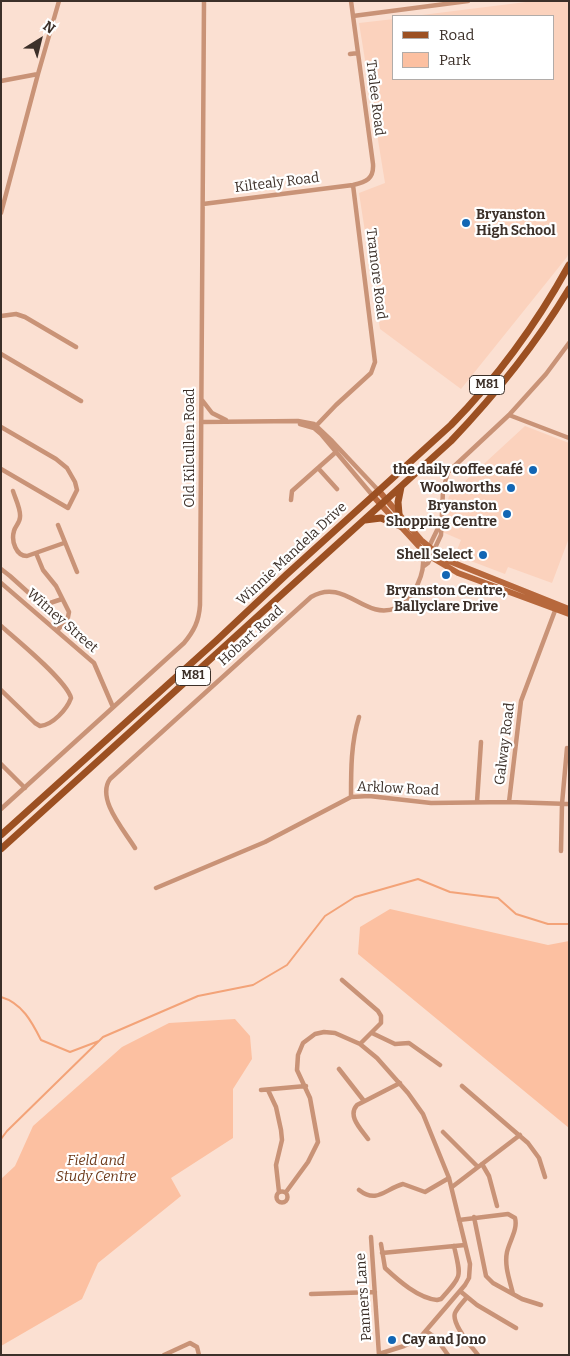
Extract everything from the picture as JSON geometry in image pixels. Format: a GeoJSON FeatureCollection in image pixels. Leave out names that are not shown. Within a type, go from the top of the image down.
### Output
{"type":"FeatureCollection","features":[{"type":"Feature","properties":{"kind":"main road","name":"Winnie Mandela Drive"},"geometry":{"type":"LineString","coordinates":[[1,835],[451,425],[473,402],[520,342],[569,265]]}},
{"type":"Feature","properties":{"kind":"main road","name":"Winnie Mandela Drive"},"geometry":{"type":"LineString","coordinates":[[1,849],[451,441],[488,400],[542,331],[569,289]]}},
{"type":"Feature","properties":{"kind":"main road"},"geometry":{"type":"LineString","coordinates":[[399,514],[398,502],[401,487]]}},
{"type":"Feature","properties":{"kind":"main road"},"geometry":{"type":"LineString","coordinates":[[364,520],[381,518],[400,526]]}},
{"type":"Feature","properties":{"kind":"street"},"geometry":{"type":"LineString","coordinates":[[1,213],[59,1]]}},
{"type":"Feature","properties":{"kind":"street","name":"Old Kilcullen Road"},"geometry":{"type":"LineString","coordinates":[[1,809],[184,643],[196,626],[200,605],[204,1]]}},
{"type":"Feature","properties":{"kind":"street","name":"Tralee Road"},"geometry":{"type":"LineString","coordinates":[[351,1],[373,170],[368,180],[353,185]]}},
{"type":"Feature","properties":{"kind":"street"},"geometry":{"type":"LineString","coordinates":[[353,16],[468,1]]}},
{"type":"Feature","properties":{"kind":"street"},"geometry":{"type":"LineString","coordinates":[[350,54],[358,53]]}},
{"type":"Feature","properties":{"kind":"street"},"geometry":{"type":"LineString","coordinates":[[1,81],[38,74]]}},
{"type":"Feature","properties":{"kind":"street","name":"Kiltealy Road"},"geometry":{"type":"LineString","coordinates":[[203,204],[353,185]]}},
{"type":"Feature","properties":{"kind":"street","name":"Tramore Road"},"geometry":{"type":"LineString","coordinates":[[315,427],[368,376],[374,366],[375,356],[353,185]]}},
{"type":"Feature","properties":{"kind":"street"},"geometry":{"type":"LineString","coordinates":[[1,316],[16,314],[25,317],[76,347]]}},
{"type":"Feature","properties":{"kind":"street","name":"Hobart Road"},"geometry":{"type":"LineString","coordinates":[[135,848],[105,797],[108,782],[311,597],[319,593],[334,591],[344,594],[369,608],[378,610],[390,610],[403,604],[416,588],[424,566],[428,563],[442,520],[443,490],[448,472],[509,415],[546,374],[569,343]]}},
{"type":"Feature","properties":{"kind":"street"},"geometry":{"type":"LineString","coordinates":[[1,354],[81,401]]}},
{"type":"Feature","properties":{"kind":"street"},"geometry":{"type":"LineString","coordinates":[[201,398],[212,413],[229,421]]}},
{"type":"Feature","properties":{"kind":"street"},"geometry":{"type":"LineString","coordinates":[[509,415],[569,438]]}},
{"type":"Feature","properties":{"kind":"street"},"geometry":{"type":"LineString","coordinates":[[201,422],[291,422],[315,427],[384,502],[400,526],[430,553],[458,573],[557,607],[569,609]]}},
{"type":"Feature","properties":{"kind":"street"},"geometry":{"type":"LineString","coordinates":[[1,427],[62,464],[76,482],[76,493],[68,508],[1,469]]}},
{"type":"Feature","properties":{"kind":"street"},"geometry":{"type":"LineString","coordinates":[[315,427],[336,452],[376,493]]}},
{"type":"Feature","properties":{"kind":"street"},"geometry":{"type":"LineString","coordinates":[[291,500],[292,491],[336,452]]}},
{"type":"Feature","properties":{"kind":"street"},"geometry":{"type":"LineString","coordinates":[[318,468],[337,489]]}},
{"type":"Feature","properties":{"kind":"street"},"geometry":{"type":"LineString","coordinates":[[13,491],[20,516],[13,533],[18,553],[23,556],[64,543]]}},
{"type":"Feature","properties":{"kind":"street"},"geometry":{"type":"LineString","coordinates":[[384,502],[399,514],[430,553]]}},
{"type":"Feature","properties":{"kind":"street"},"geometry":{"type":"LineString","coordinates":[[58,525],[77,572]]}},
{"type":"Feature","properties":{"kind":"street"},"geometry":{"type":"LineString","coordinates":[[36,553],[43,570],[56,586],[69,615],[56,631]]}},
{"type":"Feature","properties":{"kind":"street"},"geometry":{"type":"LineString","coordinates":[[1,569],[42,604],[62,599]]}},
{"type":"Feature","properties":{"kind":"street","name":"Witney Street"},"geometry":{"type":"LineString","coordinates":[[1,584],[90,659],[97,667],[113,707]]}},
{"type":"Feature","properties":{"kind":"street"},"geometry":{"type":"LineString","coordinates":[[557,607],[569,614]]}},
{"type":"Feature","properties":{"kind":"street","name":"Galway Road"},"geometry":{"type":"LineString","coordinates":[[510,802],[521,701],[557,607]]}},
{"type":"Feature","properties":{"kind":"street"},"geometry":{"type":"LineString","coordinates":[[1,626],[52,673],[68,690],[71,698],[65,708],[52,722],[40,726],[1,690]]}},
{"type":"Feature","properties":{"kind":"street"},"geometry":{"type":"LineString","coordinates":[[351,797],[354,733],[359,717]]}},
{"type":"Feature","properties":{"kind":"street"},"geometry":{"type":"LineString","coordinates":[[477,802],[481,742]]}},
{"type":"Feature","properties":{"kind":"street"},"geometry":{"type":"LineString","coordinates":[[561,852],[562,804],[567,748]]}},
{"type":"Feature","properties":{"kind":"street"},"geometry":{"type":"LineString","coordinates":[[1,764],[25,788]]}},
{"type":"Feature","properties":{"kind":"street","name":"Arklow Road"},"geometry":{"type":"LineString","coordinates":[[156,888],[265,842],[351,797],[369,796],[431,803],[510,802],[569,804]]}},
{"type":"Feature","properties":{"kind":"street"},"geometry":{"type":"LineString","coordinates":[[342,980],[381,1016],[381,1023],[360,1044]]}},
{"type":"Feature","properties":{"kind":"street"},"geometry":{"type":"LineString","coordinates":[[286,1192],[308,1162],[318,1142],[312,1103],[299,1074],[296,1062],[300,1048],[307,1039],[315,1034],[329,1032],[341,1035],[360,1044],[377,1058],[400,1083],[423,1114],[452,1187],[470,1272],[469,1278],[460,1291],[426,1330],[410,1344],[379,1354]]}},
{"type":"Feature","properties":{"kind":"street"},"geometry":{"type":"LineString","coordinates":[[372,1033],[395,1044],[409,1043],[440,1066]]}},
{"type":"Feature","properties":{"kind":"street"},"geometry":{"type":"LineString","coordinates":[[338,1069],[364,1101]]}},
{"type":"Feature","properties":{"kind":"street"},"geometry":{"type":"LineString","coordinates":[[368,1139],[352,1113],[357,1105],[400,1083]]}},
{"type":"Feature","properties":{"kind":"street"},"geometry":{"type":"LineString","coordinates":[[261,1090],[306,1086]]}},
{"type":"Feature","properties":{"kind":"street"},"geometry":{"type":"LineString","coordinates":[[462,1086],[520,1135],[536,1152],[545,1177]]}},
{"type":"Feature","properties":{"kind":"street"},"geometry":{"type":"LineString","coordinates":[[268,1090],[276,1107],[282,1140],[276,1165],[279,1192],[277,1200],[283,1203],[288,1198],[286,1192]]}},
{"type":"Feature","properties":{"kind":"street"},"geometry":{"type":"LineString","coordinates":[[443,1132],[461,1152],[480,1166],[489,1176],[497,1206]]}},
{"type":"Feature","properties":{"kind":"street"},"geometry":{"type":"LineString","coordinates":[[452,1187],[520,1135]]}},
{"type":"Feature","properties":{"kind":"street"},"geometry":{"type":"LineString","coordinates":[[359,1190],[365,1195],[372,1197],[381,1195],[403,1184],[425,1192],[449,1178]]}},
{"type":"Feature","properties":{"kind":"street"},"geometry":{"type":"LineString","coordinates":[[279,1192],[286,1192]]}},
{"type":"Feature","properties":{"kind":"street"},"geometry":{"type":"LineString","coordinates":[[459,1220],[508,1214],[515,1218],[516,1224],[507,1254],[507,1266],[513,1294]]}},
{"type":"Feature","properties":{"kind":"street"},"geometry":{"type":"LineString","coordinates":[[474,1217],[486,1276],[493,1283],[522,1299],[541,1305]]}},
{"type":"Feature","properties":{"kind":"street","name":"Panners Lane"},"geometry":{"type":"LineString","coordinates":[[371,1237],[379,1354]]}},
{"type":"Feature","properties":{"kind":"street"},"geometry":{"type":"LineString","coordinates":[[381,1244],[384,1265],[389,1271],[412,1290],[438,1300],[459,1278],[460,1272],[454,1246]]}},
{"type":"Feature","properties":{"kind":"street"},"geometry":{"type":"LineString","coordinates":[[382,1253],[465,1245]]}},
{"type":"Feature","properties":{"kind":"street"},"geometry":{"type":"LineString","coordinates":[[460,1291],[467,1298],[516,1328]]}},
{"type":"Feature","properties":{"kind":"street"},"geometry":{"type":"LineString","coordinates":[[311,1294],[375,1292]]}},
{"type":"Feature","properties":{"kind":"street"},"geometry":{"type":"LineString","coordinates":[[467,1298],[455,1312],[454,1318],[478,1355]]}},
{"type":"Feature","properties":{"kind":"street"},"geometry":{"type":"LineString","coordinates":[[426,1330],[436,1338],[448,1355]]}},
{"type":"Feature","properties":{"kind":"street"},"geometry":{"type":"LineString","coordinates":[[164,1355],[188,1343],[196,1345],[199,1349],[199,1355]]}},
{"type":"Feature","properties":{"kind":"shaded area","name":"Bryanston High School"},"geometry":{"type":"Polygon","coordinates":[[[534,1],[569,1],[569,252],[567,257],[461,389],[380,329],[359,193],[385,183],[359,23],[392,19],[392,80],[555,80],[555,15],[422,15],[534,1]]]}},
{"type":"Feature","properties":{"kind":"shaded area","name":"Bryanston Shopping Centre"},"geometry":{"type":"Polygon","coordinates":[[[525,426],[569,443],[569,538],[552,583],[508,567],[505,574],[455,555],[461,540],[440,531],[449,496],[525,426]]]}},
{"type":"Feature","properties":{"kind":"green space"},"geometry":{"type":"Polygon","coordinates":[[[390,909],[548,945],[569,941],[569,1128],[358,954],[360,927],[390,909]]]}},
{"type":"Feature","properties":{"kind":"green space","name":"Field and Study Centre"},"geometry":{"type":"Polygon","coordinates":[[[235,1019],[250,1036],[252,1059],[233,1089],[233,1138],[171,1178],[181,1196],[98,1263],[82,1299],[1,1346],[1,1179],[15,1166],[33,1126],[122,1047],[169,1023],[235,1019]]]}},
{"type":"Feature","properties":{"kind":"waterway"},"geometry":{"type":"LineString","coordinates":[[1,1139],[103,1037],[198,996],[253,985],[287,965],[325,916],[355,897],[418,879],[450,892],[498,898],[516,914],[548,924],[569,924]]}},
{"type":"Feature","properties":{"kind":"waterway"},"geometry":{"type":"LineString","coordinates":[[1,997],[21,1008],[41,1040],[70,1052],[99,1041]]}},
{"type":"Feature","properties":{"kind":"place","name":"Bryanston High School"},"geometry":{"type":"Point","coordinates":[466,223]}},
{"type":"Feature","properties":{"kind":"place","name":"the daily coffee café"},"geometry":{"type":"Point","coordinates":[533,470]}},
{"type":"Feature","properties":{"kind":"place","name":"Woolworths"},"geometry":{"type":"Point","coordinates":[511,488]}},
{"type":"Feature","properties":{"kind":"place","name":"Bryanston Shopping Centre"},"geometry":{"type":"Point","coordinates":[507,514]}},
{"type":"Feature","properties":{"kind":"place","name":"Shell Select"},"geometry":{"type":"Point","coordinates":[483,555]}},
{"type":"Feature","properties":{"kind":"place","name":"Bryanston Centre, Ballyclare Drive"},"geometry":{"type":"Point","coordinates":[446,575]}},
{"type":"Feature","properties":{"kind":"place","name":"Cay and Jono"},"geometry":{"type":"Point","coordinates":[392,1340]}}]}
